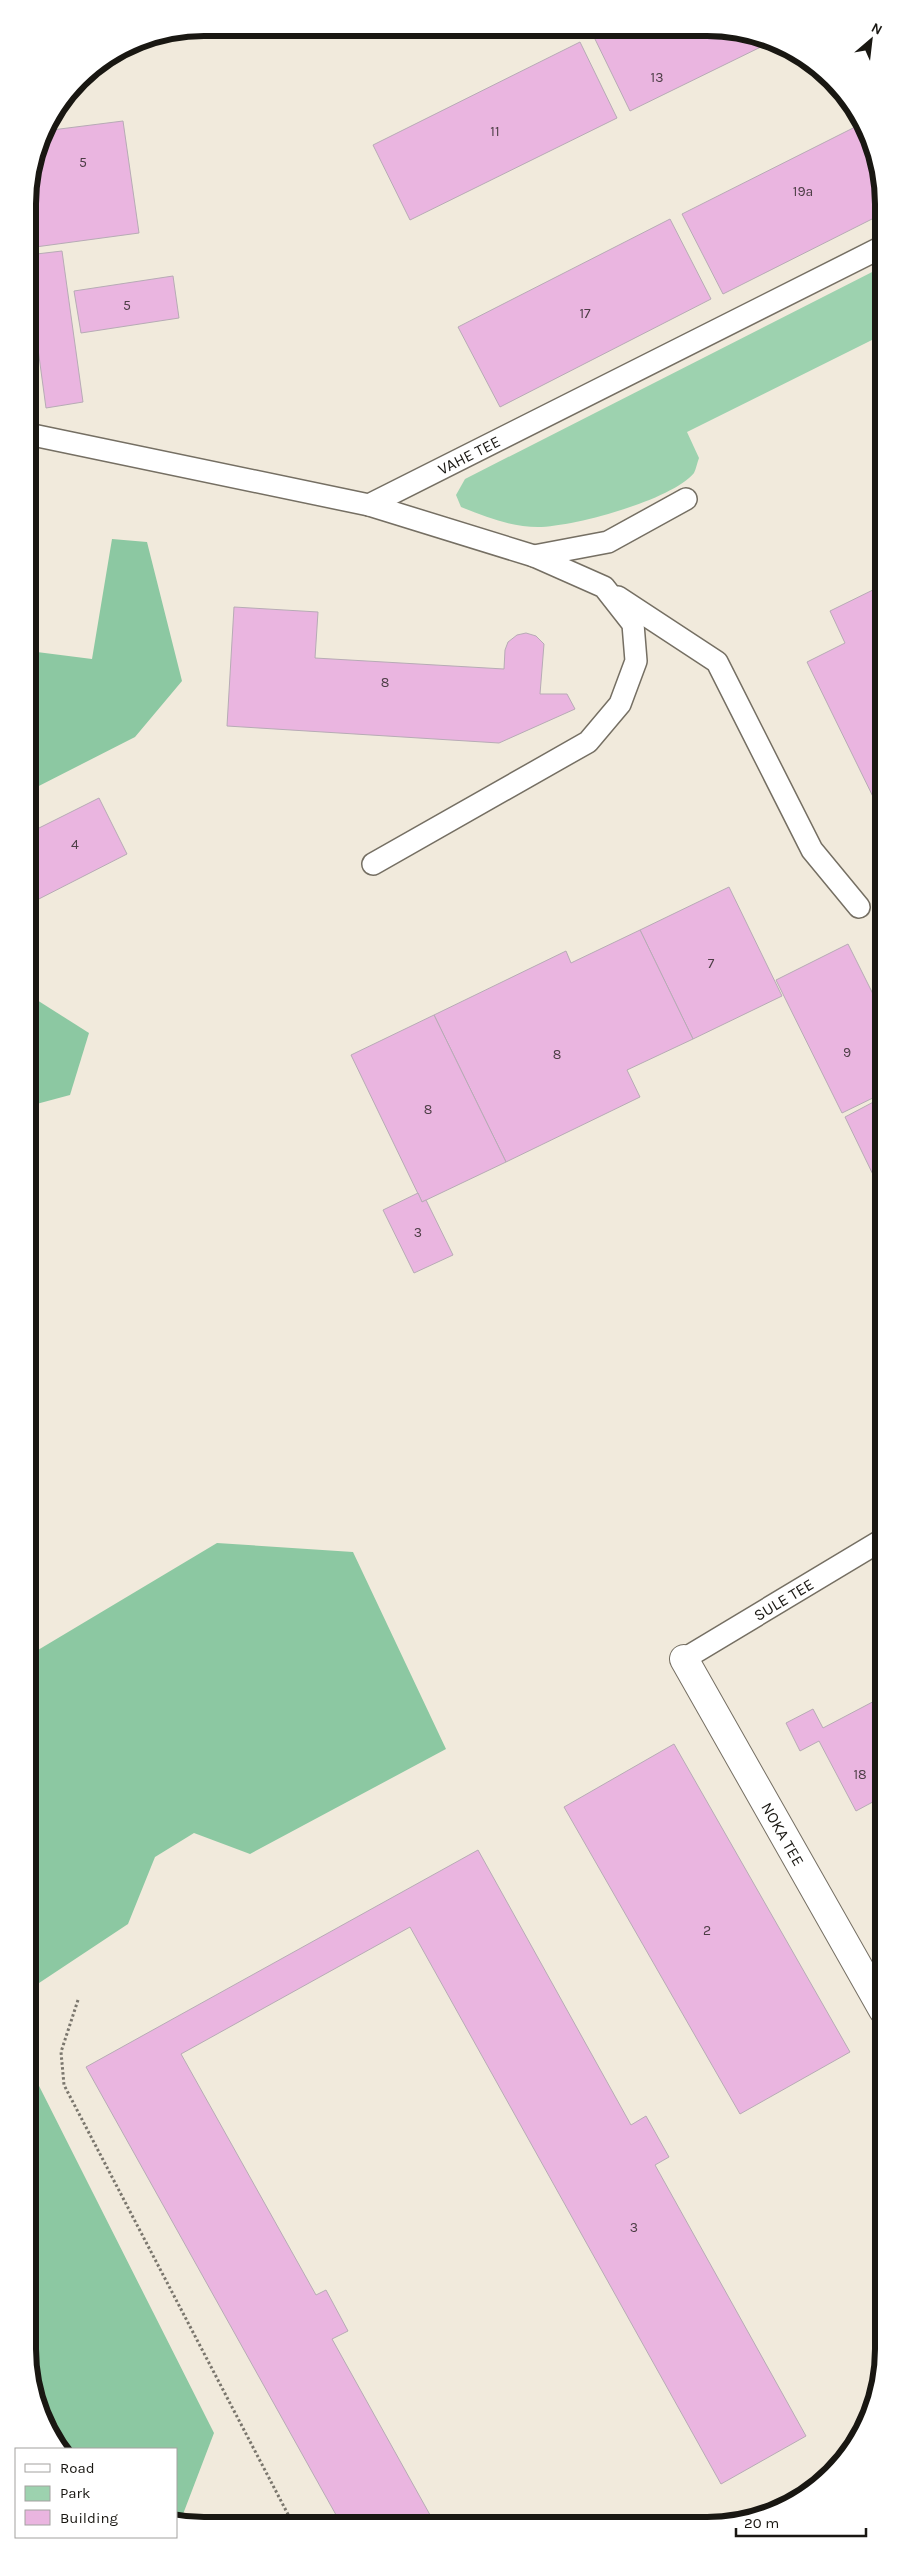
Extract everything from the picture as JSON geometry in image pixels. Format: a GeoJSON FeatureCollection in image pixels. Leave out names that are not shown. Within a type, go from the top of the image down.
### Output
{"type":"FeatureCollection","features":[{"type":"Feature","properties":{"kind":"street","name":"NOKA TEE"},"geometry":{"type":"LineString","coordinates":[[684,1659],[874,1994]]}},
{"type":"Feature","properties":{"kind":"lane","name":"VAHE TEE"},"geometry":{"type":"LineString","coordinates":[[369,505],[875,251]]}},
{"type":"Feature","properties":{"kind":"lane"},"geometry":{"type":"LineString","coordinates":[[37,436],[369,505],[534,556],[604,587],[717,662],[812,850],[859,907]]}},
{"type":"Feature","properties":{"kind":"lane"},"geometry":{"type":"LineString","coordinates":[[534,556],[608,542],[686,499]]}},
{"type":"Feature","properties":{"kind":"lane"},"geometry":{"type":"LineString","coordinates":[[373,864],[588,742],[620,704],[636,661],[633,624],[604,587]]}},
{"type":"Feature","properties":{"kind":"lane","name":"SULE TEE"},"geometry":{"type":"LineString","coordinates":[[684,1659],[874,1545]]}},
{"type":"Feature","properties":{"kind":"path"},"geometry":{"type":"LineString","coordinates":[[78,2000],[61,2052],[64,2085],[289,2517]]}},
{"type":"Feature","properties":{"kind":"green space"},"geometry":{"type":"Polygon","coordinates":[[[875,271],[875,339],[687,432],[699,458],[694,473],[665,493],[597,517],[554,526],[528,527],[489,518],[461,507],[456,495],[465,479],[875,271]]]}},
{"type":"Feature","properties":{"kind":"green space"},"geometry":{"type":"Polygon","coordinates":[[[112,539],[147,542],[182,681],[135,737],[37,787],[37,652],[92,659],[112,539]]]}},
{"type":"Feature","properties":{"kind":"green space"},"geometry":{"type":"Polygon","coordinates":[[[37,1000],[89,1033],[70,1095],[37,1104],[37,1000]]]}},
{"type":"Feature","properties":{"kind":"green space"},"geometry":{"type":"Polygon","coordinates":[[[217,1543],[353,1552],[446,1749],[250,1854],[194,1833],[155,1857],[128,1924],[36,1985],[36,1649],[38,1650],[217,1543]]]}},
{"type":"Feature","properties":{"kind":"green space"},"geometry":{"type":"Polygon","coordinates":[[[36,2080],[214,2433],[183,2515],[178,2515],[178,2448],[69,2448],[59,2433],[45,2403],[39,2382],[36,2349],[36,2080]]]}},
{"type":"Feature","properties":{"kind":"building"},"geometry":{"type":"Polygon","coordinates":[[[594,36],[707,36],[740,39],[763,46],[630,111],[594,36]]]}},
{"type":"Feature","properties":{"kind":"building"},"geometry":{"type":"Polygon","coordinates":[[[580,42],[617,118],[410,220],[373,145],[580,42]]]}},
{"type":"Feature","properties":{"kind":"building"},"geometry":{"type":"Polygon","coordinates":[[[123,121],[139,233],[37,247],[39,171],[54,130],[123,121]]]}},
{"type":"Feature","properties":{"kind":"building"},"geometry":{"type":"Polygon","coordinates":[[[855,127],[866,150],[872,171],[875,218],[723,294],[682,214],[855,127]]]}},
{"type":"Feature","properties":{"kind":"building"},"geometry":{"type":"Polygon","coordinates":[[[670,219],[711,299],[500,407],[458,327],[670,219]]]}},
{"type":"Feature","properties":{"kind":"building"},"geometry":{"type":"Polygon","coordinates":[[[62,251],[83,402],[46,408],[37,341],[37,254],[62,251]]]}},
{"type":"Feature","properties":{"kind":"building"},"geometry":{"type":"Polygon","coordinates":[[[173,276],[179,318],[81,333],[74,291],[173,276]]]}},
{"type":"Feature","properties":{"kind":"building"},"geometry":{"type":"Polygon","coordinates":[[[875,589],[875,800],[807,662],[845,643],[830,611],[875,589]]]}},
{"type":"Feature","properties":{"kind":"building"},"geometry":{"type":"Polygon","coordinates":[[[234,607],[318,612],[315,658],[504,669],[505,650],[508,642],[517,635],[526,633],[536,636],[544,644],[540,694],[567,694],[575,709],[499,743],[227,726],[234,607]]]}},
{"type":"Feature","properties":{"kind":"building"},"geometry":{"type":"Polygon","coordinates":[[[99,798],[127,854],[37,900],[37,829],[99,798]]]}},
{"type":"Feature","properties":{"kind":"building"},"geometry":{"type":"Polygon","coordinates":[[[729,887],[782,996],[693,1039],[640,930],[729,887]]]}},
{"type":"Feature","properties":{"kind":"building"},"geometry":{"type":"Polygon","coordinates":[[[640,930],[693,1039],[627,1070],[640,1097],[506,1162],[434,1015],[566,951],[571,963],[640,930]]]}},
{"type":"Feature","properties":{"kind":"building"},"geometry":{"type":"Polygon","coordinates":[[[848,944],[875,997],[875,1097],[842,1113],[776,980],[848,944]]]}},
{"type":"Feature","properties":{"kind":"building"},"geometry":{"type":"Polygon","coordinates":[[[434,1015],[506,1162],[422,1202],[351,1055],[434,1015]]]}},
{"type":"Feature","properties":{"kind":"building"},"geometry":{"type":"Polygon","coordinates":[[[875,1101],[875,1178],[845,1117],[875,1101]]]}},
{"type":"Feature","properties":{"kind":"building"},"geometry":{"type":"Polygon","coordinates":[[[418,1193],[422,1202],[426,1200],[453,1255],[414,1273],[383,1210],[418,1193]]]}},
{"type":"Feature","properties":{"kind":"building"},"geometry":{"type":"Polygon","coordinates":[[[874,1701],[874,1801],[856,1811],[819,1741],[800,1751],[786,1723],[813,1709],[823,1728],[874,1701]]]}},
{"type":"Feature","properties":{"kind":"building"},"geometry":{"type":"Polygon","coordinates":[[[674,1744],[850,2052],[740,2114],[564,1807],[674,1744]]]}},
{"type":"Feature","properties":{"kind":"building"},"geometry":{"type":"Polygon","coordinates":[[[478,1850],[631,2125],[646,2116],[669,2157],[655,2165],[806,2436],[721,2484],[410,1927],[181,2054],[316,2295],[326,2290],[348,2331],[332,2339],[431,2517],[337,2517],[86,2067],[478,1850]]]}}]}
